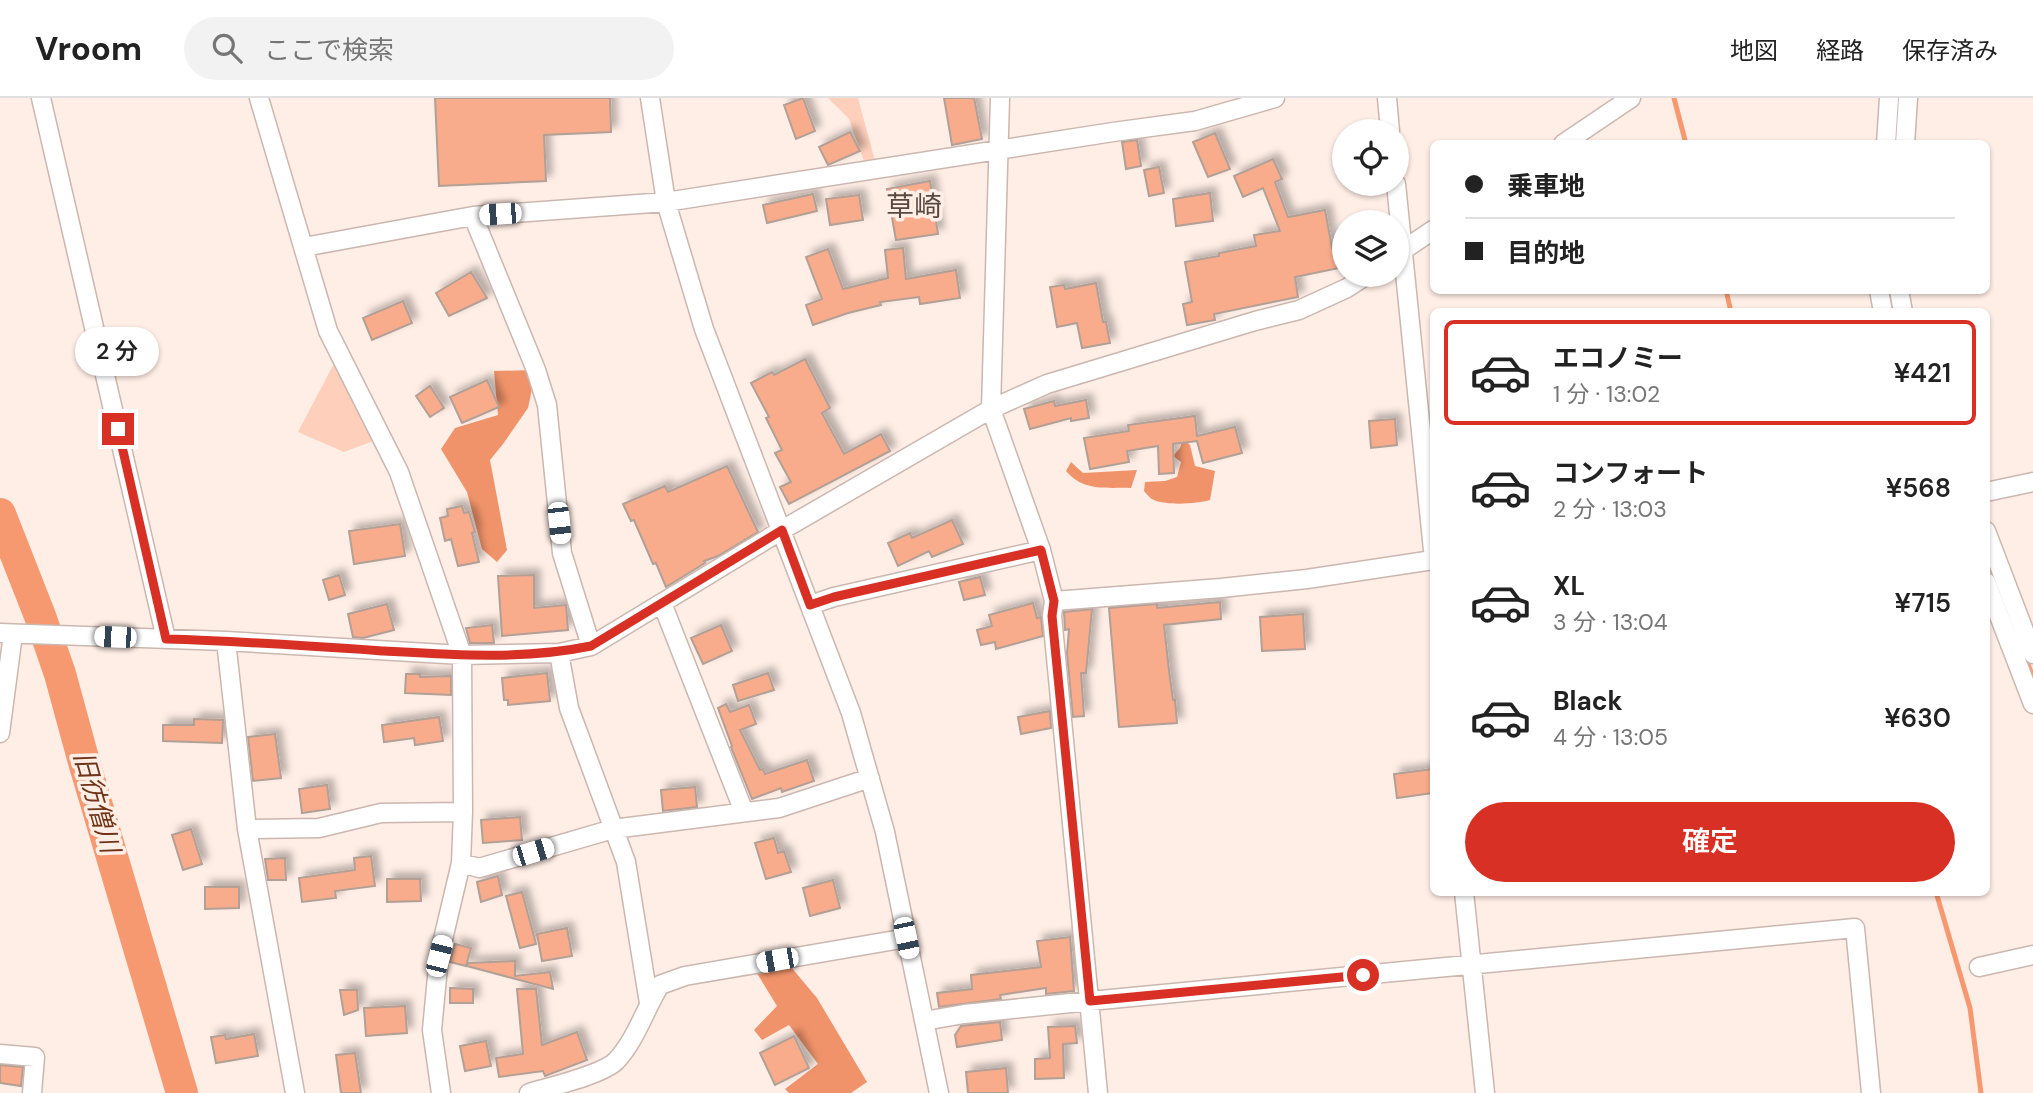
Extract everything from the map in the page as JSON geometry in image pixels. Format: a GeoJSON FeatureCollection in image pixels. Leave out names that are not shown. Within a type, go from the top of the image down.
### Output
{"type":"FeatureCollection","features":[{"type":"Feature","properties":{"kind":"street"},"geometry":{"type":"LineString","coordinates":[[41,98],[166,639]]}},
{"type":"Feature","properties":{"kind":"street"},"geometry":{"type":"LineString","coordinates":[[259,98],[328,331],[398,472],[462,655],[461,863],[439,956],[432,1030],[441,1093]]}},
{"type":"Feature","properties":{"kind":"street"},"geometry":{"type":"LineString","coordinates":[[650,98],[666,202],[704,329],[850,713],[870,778],[885,832],[939,1093]]}},
{"type":"Feature","properties":{"kind":"street"},"geometry":{"type":"LineString","coordinates":[[1000,98],[991,409],[1041,550],[1054,601],[1052,616],[1098,1093]]}},
{"type":"Feature","properties":{"kind":"street"},"geometry":{"type":"LineString","coordinates":[[304,247],[473,216],[666,202],[1195,121],[1275,98]]}},
{"type":"Feature","properties":{"kind":"street"},"geometry":{"type":"LineString","coordinates":[[1387,98],[1389,119]]}},
{"type":"Feature","properties":{"kind":"street"},"geometry":{"type":"LineString","coordinates":[[1569,140],[1631,98]]}},
{"type":"Feature","properties":{"kind":"street"},"geometry":{"type":"LineString","coordinates":[[1886,140],[1889,98]]}},
{"type":"Feature","properties":{"kind":"street"},"geometry":{"type":"LineString","coordinates":[[1905,140],[1908,98]]}},
{"type":"Feature","properties":{"kind":"street"},"geometry":{"type":"LineString","coordinates":[[473,216],[536,370],[547,405],[562,553],[591,646]]}},
{"type":"Feature","properties":{"kind":"street"},"geometry":{"type":"LineString","coordinates":[[1409,247],[1430,232]]}},
{"type":"Feature","properties":{"kind":"street"},"geometry":{"type":"LineString","coordinates":[[0,733],[6,634],[226,641],[462,655],[559,653],[591,646],[782,530],[991,409],[1047,384],[1299,310],[1349,287]]}},
{"type":"Feature","properties":{"kind":"street"},"geometry":{"type":"LineString","coordinates":[[1404,287],[1430,523]]}},
{"type":"Feature","properties":{"kind":"street"},"geometry":{"type":"LineString","coordinates":[[1990,491],[2033,482]]}},
{"type":"Feature","properties":{"kind":"street"},"geometry":{"type":"LineString","coordinates":[[1990,541],[2033,654]]}},
{"type":"Feature","properties":{"kind":"street"},"geometry":{"type":"LineString","coordinates":[[810,605],[834,597],[1041,550]]}},
{"type":"Feature","properties":{"kind":"street"},"geometry":{"type":"LineString","coordinates":[[1054,601],[1296,580],[1430,560]]}},
{"type":"Feature","properties":{"kind":"street"},"geometry":{"type":"LineString","coordinates":[[1990,592],[2033,704]]}},
{"type":"Feature","properties":{"kind":"street"},"geometry":{"type":"LineString","coordinates":[[662,603],[744,812]]}},
{"type":"Feature","properties":{"kind":"street"},"geometry":{"type":"LineString","coordinates":[[226,641],[247,829],[295,1093]]}},
{"type":"Feature","properties":{"kind":"street"},"geometry":{"type":"LineString","coordinates":[[559,653],[569,708],[626,862],[649,1003]]}},
{"type":"Feature","properties":{"kind":"street"},"geometry":{"type":"LineString","coordinates":[[461,863],[479,868],[613,828],[779,808],[870,778]]}},
{"type":"Feature","properties":{"kind":"street"},"geometry":{"type":"LineString","coordinates":[[247,829],[319,828],[381,813],[463,812]]}},
{"type":"Feature","properties":{"kind":"street"},"geometry":{"type":"LineString","coordinates":[[1464,896],[1485,1093]]}},
{"type":"Feature","properties":{"kind":"street"},"geometry":{"type":"LineString","coordinates":[[924,1021],[964,1014],[1090,1001],[1855,928],[1871,1093]]}},
{"type":"Feature","properties":{"kind":"street"},"geometry":{"type":"LineString","coordinates":[[528,1093],[557,1089],[615,1062],[631,1040],[660,985],[685,976],[906,938]]}},
{"type":"Feature","properties":{"kind":"street"},"geometry":{"type":"LineString","coordinates":[[1979,967],[2033,955]]}},
{"type":"Feature","properties":{"kind":"street"},"geometry":{"type":"LineString","coordinates":[[0,1054],[35,1057],[32,1093]]}},
{"type":"Feature","properties":{"kind":"shaded area"},"geometry":{"type":"Polygon","coordinates":[[[828,98],[858,98],[875,161],[865,164],[849,119],[828,98]]]}},
{"type":"Feature","properties":{"kind":"shaded area"},"geometry":{"type":"Polygon","coordinates":[[[339,354],[381,438],[344,452],[298,432],[339,354]]]}},
{"type":"Feature","properties":{"kind":"shaded area"},"geometry":{"type":"Polygon","coordinates":[[[536,370],[528,408],[490,460],[507,550],[497,562],[482,549],[467,492],[441,449],[455,428],[498,415],[494,371],[536,370]]]}},
{"type":"Feature","properties":{"kind":"shaded area"},"geometry":{"type":"Polygon","coordinates":[[[1183,438],[1190,445],[1195,466],[1215,471],[1210,500],[1172,503],[1151,499],[1144,491],[1145,482],[1177,477],[1181,462],[1173,456],[1180,448],[1183,438]]]}},
{"type":"Feature","properties":{"kind":"shaded area"},"geometry":{"type":"Polygon","coordinates":[[[1071,462],[1083,473],[1137,470],[1131,488],[1096,487],[1080,482],[1066,471],[1071,462]]]}},
{"type":"Feature","properties":{"kind":"shaded area"},"geometry":{"type":"Polygon","coordinates":[[[752,965],[791,967],[817,998],[867,1082],[851,1093],[789,1093],[785,1089],[818,1064],[789,1025],[762,1040],[754,1030],[777,1006],[752,965]]]}},
{"type":"Feature","properties":{"kind":"building"},"geometry":{"type":"Polygon","coordinates":[[[435,98],[610,98],[611,132],[544,135],[546,181],[439,186],[435,98]]]}},
{"type":"Feature","properties":{"kind":"building"},"geometry":{"type":"Polygon","coordinates":[[[803,98],[815,131],[796,139],[784,105],[803,98]]]}},
{"type":"Feature","properties":{"kind":"building"},"geometry":{"type":"Polygon","coordinates":[[[944,98],[974,98],[982,139],[952,145],[944,98]]]}},
{"type":"Feature","properties":{"kind":"building"},"geometry":{"type":"Polygon","coordinates":[[[850,132],[860,151],[828,165],[819,147],[850,132]]]}},
{"type":"Feature","properties":{"kind":"building"},"geometry":{"type":"Polygon","coordinates":[[[1215,133],[1230,169],[1208,177],[1193,142],[1215,133]]]}},
{"type":"Feature","properties":{"kind":"building"},"geometry":{"type":"Polygon","coordinates":[[[1137,140],[1141,166],[1126,169],[1122,142],[1137,140]]]}},
{"type":"Feature","properties":{"kind":"building"},"geometry":{"type":"Polygon","coordinates":[[[1273,159],[1282,179],[1275,182],[1288,217],[1325,210],[1332,248],[1332,269],[1295,277],[1298,297],[1214,314],[1215,320],[1187,325],[1183,304],[1192,302],[1185,262],[1256,246],[1254,235],[1280,231],[1263,188],[1243,197],[1234,176],[1273,159]]]}},
{"type":"Feature","properties":{"kind":"building"},"geometry":{"type":"Polygon","coordinates":[[[1159,167],[1164,193],[1149,196],[1144,170],[1159,167]]]}},
{"type":"Feature","properties":{"kind":"building"},"geometry":{"type":"Polygon","coordinates":[[[930,181],[938,234],[896,240],[887,189],[930,181]]]}},
{"type":"Feature","properties":{"kind":"building"},"geometry":{"type":"Polygon","coordinates":[[[1210,193],[1213,221],[1176,226],[1173,199],[1210,193]]]}},
{"type":"Feature","properties":{"kind":"building"},"geometry":{"type":"Polygon","coordinates":[[[813,194],[817,211],[767,223],[763,205],[813,194]]]}},
{"type":"Feature","properties":{"kind":"building"},"geometry":{"type":"Polygon","coordinates":[[[859,195],[863,220],[830,225],[826,199],[859,195]]]}},
{"type":"Feature","properties":{"kind":"building"},"geometry":{"type":"Polygon","coordinates":[[[903,248],[906,279],[956,270],[960,298],[920,304],[919,297],[880,302],[881,305],[813,325],[806,305],[822,299],[806,257],[828,249],[843,289],[888,278],[885,250],[903,248]]]}},
{"type":"Feature","properties":{"kind":"building"},"geometry":{"type":"Polygon","coordinates":[[[471,272],[487,298],[449,316],[436,293],[471,272]]]}},
{"type":"Feature","properties":{"kind":"building"},"geometry":{"type":"Polygon","coordinates":[[[1096,283],[1110,343],[1082,348],[1077,323],[1057,327],[1050,287],[1064,285],[1065,289],[1096,283]]]}},
{"type":"Feature","properties":{"kind":"building"},"geometry":{"type":"Polygon","coordinates":[[[403,301],[412,323],[372,340],[363,318],[403,301]]]}},
{"type":"Feature","properties":{"kind":"building"},"geometry":{"type":"Polygon","coordinates":[[[805,359],[830,408],[822,413],[844,454],[881,434],[890,451],[789,504],[780,487],[791,482],[775,453],[782,450],[751,383],[805,359]]]}},
{"type":"Feature","properties":{"kind":"building"},"geometry":{"type":"Polygon","coordinates":[[[487,380],[499,407],[462,423],[450,397],[487,380]]]}},
{"type":"Feature","properties":{"kind":"building"},"geometry":{"type":"Polygon","coordinates":[[[430,386],[444,408],[430,417],[416,396],[430,386]]]}},
{"type":"Feature","properties":{"kind":"building"},"geometry":{"type":"Polygon","coordinates":[[[1086,400],[1089,418],[1071,421],[1071,418],[1030,429],[1024,409],[1054,401],[1055,406],[1086,400]]]}},
{"type":"Feature","properties":{"kind":"building"},"geometry":{"type":"Polygon","coordinates":[[[1195,416],[1197,436],[1235,427],[1242,453],[1203,463],[1197,441],[1173,444],[1174,473],[1159,474],[1158,446],[1127,451],[1129,462],[1090,469],[1084,438],[1129,431],[1128,425],[1195,416]]]}},
{"type":"Feature","properties":{"kind":"building"},"geometry":{"type":"Polygon","coordinates":[[[1395,419],[1397,445],[1371,448],[1369,421],[1395,419]]]}},
{"type":"Feature","properties":{"kind":"building"},"geometry":{"type":"Polygon","coordinates":[[[727,466],[758,532],[718,556],[704,561],[705,563],[666,587],[634,520],[631,521],[623,504],[665,486],[668,492],[727,466]]]}},
{"type":"Feature","properties":{"kind":"building"},"geometry":{"type":"Polygon","coordinates":[[[462,506],[464,513],[469,512],[479,562],[458,566],[451,539],[445,541],[440,518],[448,516],[447,509],[462,506]]]}},
{"type":"Feature","properties":{"kind":"building"},"geometry":{"type":"Polygon","coordinates":[[[952,520],[963,544],[932,557],[929,551],[898,566],[888,543],[910,533],[912,538],[952,520]]]}},
{"type":"Feature","properties":{"kind":"building"},"geometry":{"type":"Polygon","coordinates":[[[400,524],[405,556],[354,564],[349,531],[400,524]]]}},
{"type":"Feature","properties":{"kind":"building"},"geometry":{"type":"Polygon","coordinates":[[[339,575],[345,595],[329,600],[323,580],[339,575]]]}},
{"type":"Feature","properties":{"kind":"building"},"geometry":{"type":"Polygon","coordinates":[[[534,575],[534,608],[566,605],[568,630],[502,636],[498,576],[534,575]]]}},
{"type":"Feature","properties":{"kind":"building"},"geometry":{"type":"Polygon","coordinates":[[[980,577],[985,595],[964,600],[959,582],[980,577]]]}},
{"type":"Feature","properties":{"kind":"building"},"geometry":{"type":"Polygon","coordinates":[[[1220,602],[1221,619],[1164,625],[1177,723],[1119,727],[1109,608],[1157,604],[1157,608],[1220,602]]]}},
{"type":"Feature","properties":{"kind":"building"},"geometry":{"type":"Polygon","coordinates":[[[1033,603],[1037,618],[1041,617],[1043,636],[996,649],[995,642],[981,645],[977,630],[992,626],[989,615],[1033,603]]]}},
{"type":"Feature","properties":{"kind":"building"},"geometry":{"type":"Polygon","coordinates":[[[387,604],[394,630],[363,638],[353,637],[348,614],[387,604]]]}},
{"type":"Feature","properties":{"kind":"building"},"geometry":{"type":"Polygon","coordinates":[[[1092,609],[1086,673],[1081,673],[1084,716],[1073,717],[1067,654],[1069,629],[1065,630],[1064,612],[1092,609]]]}},
{"type":"Feature","properties":{"kind":"building"},"geometry":{"type":"Polygon","coordinates":[[[1303,614],[1305,649],[1262,651],[1260,617],[1303,614]]]}},
{"type":"Feature","properties":{"kind":"building"},"geometry":{"type":"Polygon","coordinates":[[[492,625],[494,643],[470,643],[466,628],[492,625]]]}},
{"type":"Feature","properties":{"kind":"building"},"geometry":{"type":"Polygon","coordinates":[[[721,625],[732,651],[703,664],[691,638],[721,625]]]}},
{"type":"Feature","properties":{"kind":"building"},"geometry":{"type":"Polygon","coordinates":[[[547,673],[550,701],[508,705],[508,700],[504,700],[502,678],[547,673]]]}},
{"type":"Feature","properties":{"kind":"building"},"geometry":{"type":"Polygon","coordinates":[[[768,673],[774,690],[738,701],[733,685],[768,673]]]}},
{"type":"Feature","properties":{"kind":"building"},"geometry":{"type":"Polygon","coordinates":[[[406,674],[420,674],[420,677],[451,676],[451,695],[405,693],[406,674]]]}},
{"type":"Feature","properties":{"kind":"building"},"geometry":{"type":"Polygon","coordinates":[[[726,704],[730,712],[749,705],[756,724],[740,730],[760,770],[763,769],[765,774],[807,760],[814,781],[782,792],[781,788],[752,799],[718,708],[726,704]]]}},
{"type":"Feature","properties":{"kind":"building"},"geometry":{"type":"Polygon","coordinates":[[[1050,711],[1051,728],[1021,734],[1018,717],[1050,711]]]}},
{"type":"Feature","properties":{"kind":"building"},"geometry":{"type":"Polygon","coordinates":[[[439,717],[443,741],[415,745],[414,738],[384,742],[382,725],[439,717]]]}},
{"type":"Feature","properties":{"kind":"building"},"geometry":{"type":"Polygon","coordinates":[[[194,719],[223,720],[222,743],[163,741],[163,725],[194,725],[194,719]]]}},
{"type":"Feature","properties":{"kind":"building"},"geometry":{"type":"Polygon","coordinates":[[[275,734],[281,778],[253,781],[248,737],[275,734]]]}},
{"type":"Feature","properties":{"kind":"building"},"geometry":{"type":"Polygon","coordinates":[[[1430,769],[1430,793],[1397,798],[1394,774],[1430,769]]]}},
{"type":"Feature","properties":{"kind":"building"},"geometry":{"type":"Polygon","coordinates":[[[327,785],[330,809],[302,813],[299,789],[327,785]]]}},
{"type":"Feature","properties":{"kind":"building"},"geometry":{"type":"Polygon","coordinates":[[[695,787],[697,807],[663,811],[661,790],[695,787]]]}},
{"type":"Feature","properties":{"kind":"building"},"geometry":{"type":"Polygon","coordinates":[[[520,817],[522,840],[483,843],[481,820],[520,817]]]}},
{"type":"Feature","properties":{"kind":"building"},"geometry":{"type":"Polygon","coordinates":[[[191,829],[202,864],[183,870],[172,835],[191,829]]]}},
{"type":"Feature","properties":{"kind":"building"},"geometry":{"type":"Polygon","coordinates":[[[774,838],[778,853],[784,851],[791,872],[766,879],[755,843],[774,838]]]}},
{"type":"Feature","properties":{"kind":"building"},"geometry":{"type":"Polygon","coordinates":[[[371,856],[375,886],[335,891],[336,898],[302,902],[299,878],[355,870],[354,858],[371,856]]]}},
{"type":"Feature","properties":{"kind":"building"},"geometry":{"type":"Polygon","coordinates":[[[285,858],[286,880],[268,880],[265,859],[285,858]]]}},
{"type":"Feature","properties":{"kind":"building"},"geometry":{"type":"Polygon","coordinates":[[[498,876],[502,895],[481,902],[477,882],[498,876]]]}},
{"type":"Feature","properties":{"kind":"building"},"geometry":{"type":"Polygon","coordinates":[[[387,879],[420,879],[421,901],[387,902],[387,879]]]}},
{"type":"Feature","properties":{"kind":"building"},"geometry":{"type":"Polygon","coordinates":[[[833,880],[840,908],[810,916],[803,888],[833,880]]]}},
{"type":"Feature","properties":{"kind":"building"},"geometry":{"type":"Polygon","coordinates":[[[205,887],[239,887],[239,908],[205,909],[205,887]]]}},
{"type":"Feature","properties":{"kind":"building"},"geometry":{"type":"Polygon","coordinates":[[[522,892],[536,944],[520,948],[506,896],[522,892]]]}},
{"type":"Feature","properties":{"kind":"building"},"geometry":{"type":"Polygon","coordinates":[[[567,928],[572,956],[542,961],[537,934],[567,928]]]}},
{"type":"Feature","properties":{"kind":"building"},"geometry":{"type":"Polygon","coordinates":[[[1070,937],[1074,991],[1046,994],[1046,988],[1000,995],[1001,999],[939,1007],[937,993],[972,989],[971,975],[1041,967],[1037,941],[1070,937]]]}},
{"type":"Feature","properties":{"kind":"building"},"geometry":{"type":"Polygon","coordinates":[[[455,944],[471,948],[466,966],[450,962],[455,944]]]}},
{"type":"Feature","properties":{"kind":"building"},"geometry":{"type":"Polygon","coordinates":[[[515,961],[515,976],[550,972],[553,989],[467,966],[468,963],[515,961]]]}},
{"type":"Feature","properties":{"kind":"building"},"geometry":{"type":"Polygon","coordinates":[[[450,988],[473,989],[473,1003],[450,1003],[450,988]]]}},
{"type":"Feature","properties":{"kind":"building"},"geometry":{"type":"Polygon","coordinates":[[[517,989],[536,989],[542,1045],[577,1032],[587,1060],[545,1076],[543,1071],[499,1077],[496,1058],[523,1054],[517,989]]]}},
{"type":"Feature","properties":{"kind":"building"},"geometry":{"type":"Polygon","coordinates":[[[340,990],[357,990],[358,1010],[344,1015],[340,990]]]}},
{"type":"Feature","properties":{"kind":"building"},"geometry":{"type":"Polygon","coordinates":[[[405,1006],[407,1033],[366,1036],[364,1008],[405,1006]]]}},
{"type":"Feature","properties":{"kind":"building"},"geometry":{"type":"Polygon","coordinates":[[[1000,1022],[1002,1040],[957,1047],[955,1035],[961,1026],[1000,1022]]]}},
{"type":"Feature","properties":{"kind":"building"},"geometry":{"type":"Polygon","coordinates":[[[1075,1026],[1077,1043],[1063,1044],[1064,1078],[1035,1079],[1035,1059],[1050,1058],[1048,1027],[1075,1026]]]}},
{"type":"Feature","properties":{"kind":"building"},"geometry":{"type":"Polygon","coordinates":[[[254,1034],[258,1056],[216,1063],[211,1037],[225,1035],[226,1039],[254,1034]]]}},
{"type":"Feature","properties":{"kind":"building"},"geometry":{"type":"Polygon","coordinates":[[[794,1036],[809,1068],[775,1085],[760,1053],[794,1036]]]}},
{"type":"Feature","properties":{"kind":"building"},"geometry":{"type":"Polygon","coordinates":[[[486,1041],[491,1066],[465,1071],[460,1046],[486,1041]]]}},
{"type":"Feature","properties":{"kind":"building"},"geometry":{"type":"Polygon","coordinates":[[[355,1053],[361,1093],[341,1093],[336,1055],[355,1053]]]}},
{"type":"Feature","properties":{"kind":"building"},"geometry":{"type":"Polygon","coordinates":[[[0,1065],[23,1067],[21,1086],[0,1083],[0,1065]]]}},
{"type":"Feature","properties":{"kind":"building"},"geometry":{"type":"Polygon","coordinates":[[[1006,1068],[1008,1093],[968,1093],[966,1072],[1006,1068]]]}},
{"type":"Feature","properties":{"kind":"waterway"},"geometry":{"type":"LineString","coordinates":[[1674,98],[1685,140]]}},
{"type":"Feature","properties":{"kind":"waterway"},"geometry":{"type":"LineString","coordinates":[[1727,294],[1730,308]]}},
{"type":"Feature","properties":{"kind":"waterway","name":"旧彷僧川"},"geometry":{"type":"LineString","coordinates":[[0,514],[60,674],[182,1093]]}},
{"type":"Feature","properties":{"kind":"waterway"},"geometry":{"type":"LineString","coordinates":[[2024,654],[2033,677]]}},
{"type":"Feature","properties":{"kind":"waterway"},"geometry":{"type":"LineString","coordinates":[[1937,896],[1970,1008],[1981,1093]]}},
{"type":"Feature","properties":{"kind":"district","name":"草崎"},"geometry":{"type":"Point","coordinates":[914,206]}},
{"type":"Feature","properties":{"kind":"route"},"geometry":{"type":"LineString","coordinates":[[118,429],[166,639],[462,655],[559,653],[591,646],[782,530],[810,605],[834,597],[1041,550],[1054,601],[1052,616],[1090,1001],[1363,975]]}}]}
